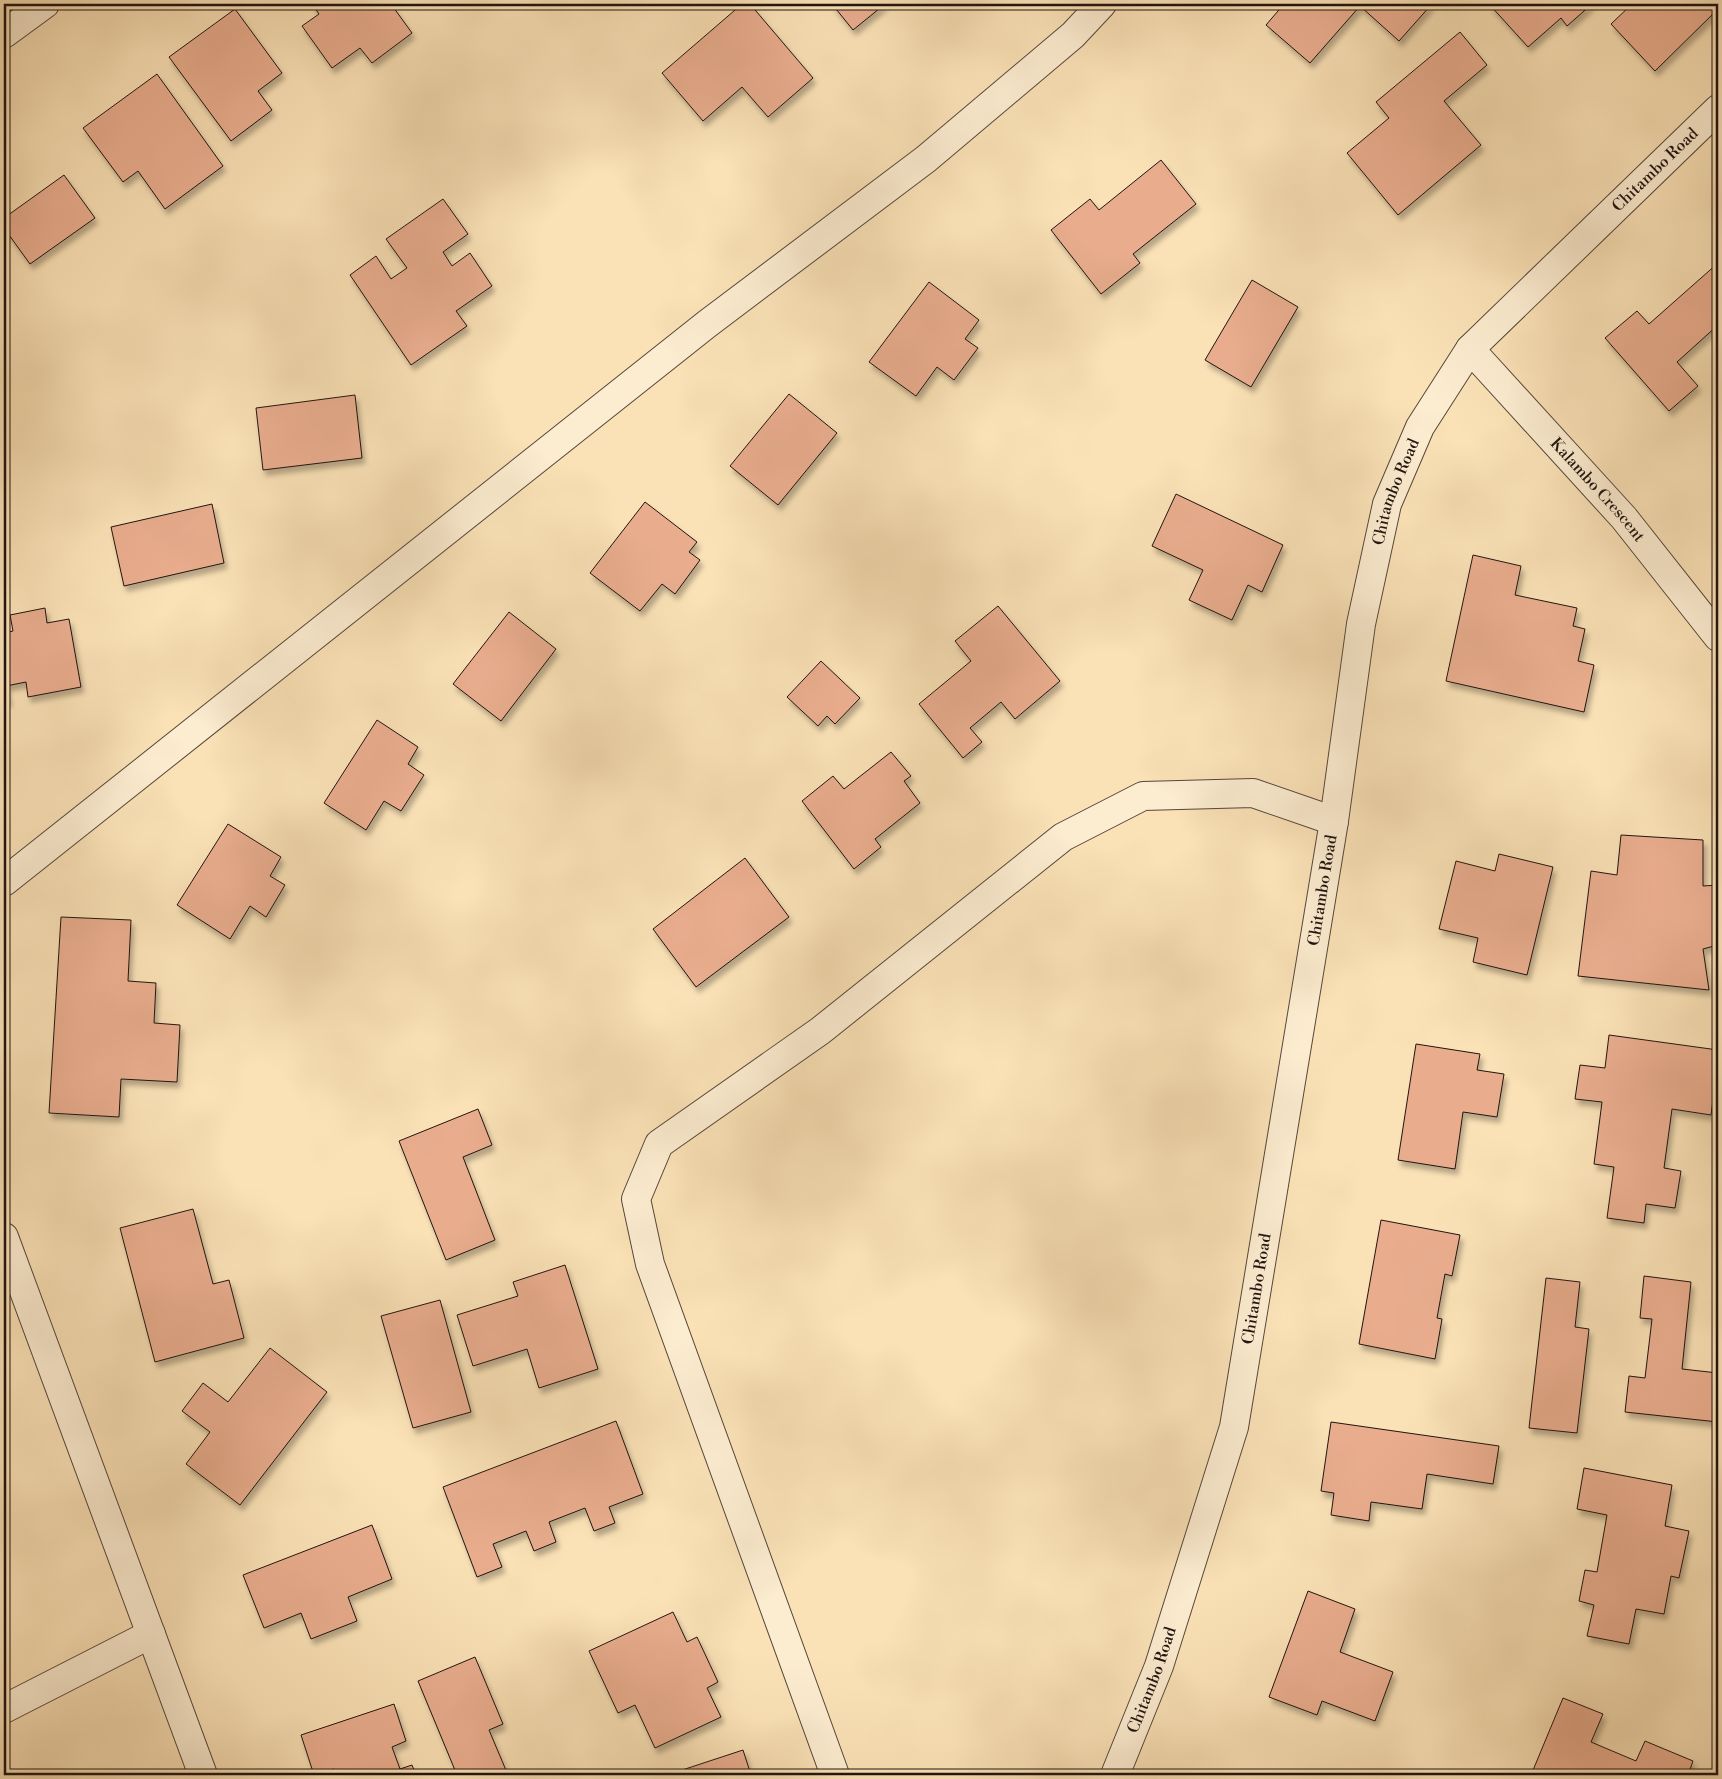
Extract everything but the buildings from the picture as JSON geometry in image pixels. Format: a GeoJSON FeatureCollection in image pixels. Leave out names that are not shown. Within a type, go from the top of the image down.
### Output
{"type":"FeatureCollection","features":[{"type":"Feature","properties":{"kind":"street"},"geometry":{"type":"LineString","coordinates":[[4,34],[45,4]]}},
{"type":"Feature","properties":{"kind":"street"},"geometry":{"type":"LineString","coordinates":[[4,882],[707,324],[926,159],[1073,35],[1102,4]]}},
{"type":"Feature","properties":{"kind":"street","name":"Chitambo Road"},"geometry":{"type":"LineString","coordinates":[[1115,1775],[1159,1666],[1234,1427],[1334,821],[1361,624],[1387,504],[1420,427],[1470,349],[1718,109]]}},
{"type":"Feature","properties":{"kind":"street","name":"Kalambo Crescent"},"geometry":{"type":"LineString","coordinates":[[1470,349],[1624,518],[1718,637]]}},
{"type":"Feature","properties":{"kind":"street"},"geometry":{"type":"LineString","coordinates":[[835,1775],[650,1264],[636,1199],[659,1144],[820,1031],[1063,837],[1143,796],[1253,793],[1334,821]]}},
{"type":"Feature","properties":{"kind":"street"},"geometry":{"type":"LineString","coordinates":[[4,1237],[203,1775]]}},
{"type":"Feature","properties":{"kind":"street"},"geometry":{"type":"LineString","coordinates":[[4,1709],[151,1634]]}}]}
